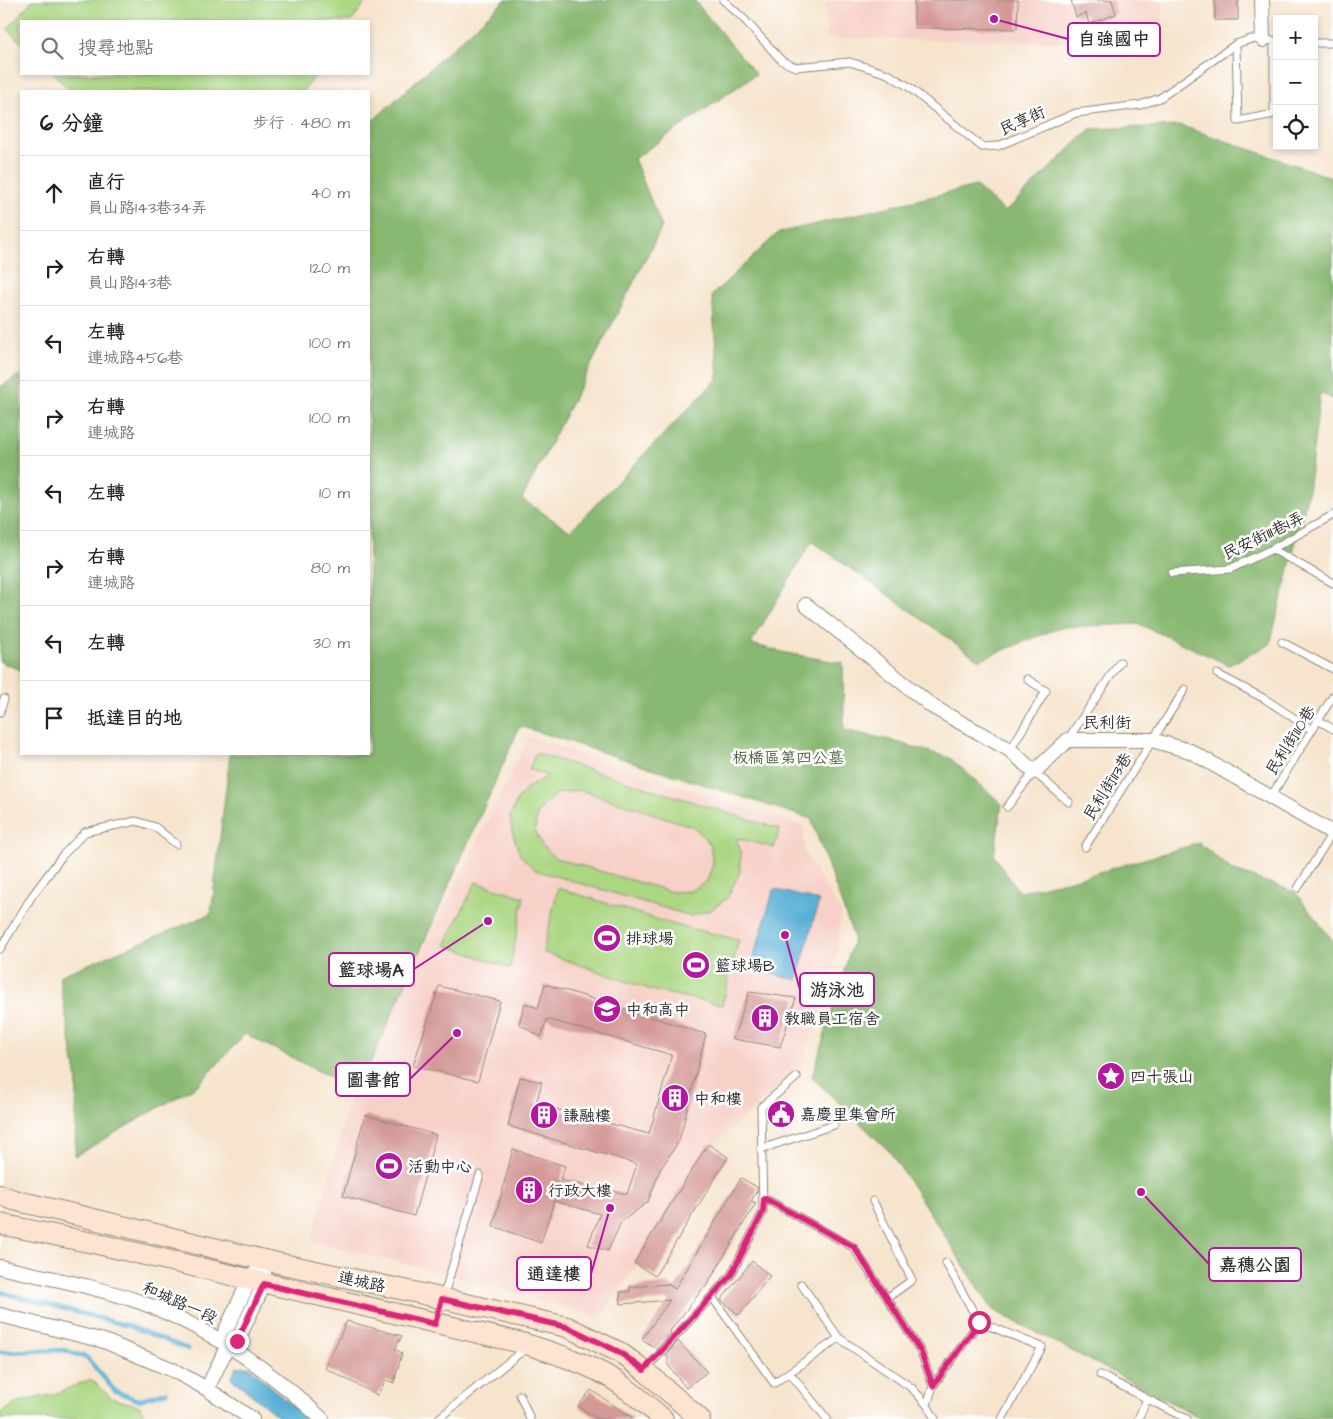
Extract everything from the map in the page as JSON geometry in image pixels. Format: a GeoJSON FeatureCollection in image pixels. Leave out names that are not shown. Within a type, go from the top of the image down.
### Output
{"type":"FeatureCollection","features":[{"type":"Feature","properties":{"kind":"main road","name":"連城路"},"geometry":{"type":"LineString","coordinates":[[0,1195],[14,1200],[264,1260],[567,1327],[619,1352],[644,1370],[700,1419]]}},
{"type":"Feature","properties":{"kind":"main road","name":"連城路"},"geometry":{"type":"LineString","coordinates":[[0,1224],[98,1244],[526,1344],[601,1372],[644,1402],[663,1419]]}},
{"type":"Feature","properties":{"kind":"street"},"geometry":{"type":"LineString","coordinates":[[1262,0],[1271,41]]}},
{"type":"Feature","properties":{"kind":"street"},"geometry":{"type":"LineString","coordinates":[[806,605],[933,707],[1010,750],[1034,772]]}},
{"type":"Feature","properties":{"kind":"street","name":"民利街"},"geometry":{"type":"LineString","coordinates":[[1034,772],[1068,740],[1152,740],[1190,752],[1333,833]]}},
{"type":"Feature","properties":{"kind":"street"},"geometry":{"type":"LineString","coordinates":[[207,1389],[228,1345],[225,1332],[256,1282],[264,1260]]}},
{"type":"Feature","properties":{"kind":"street","name":"和城路一段"},"geometry":{"type":"LineString","coordinates":[[0,1267],[112,1293],[142,1303],[191,1324],[228,1345],[300,1398],[322,1419]]}},
{"type":"Feature","properties":{"kind":"street"},"geometry":{"type":"LineString","coordinates":[[0,1315],[104,1341],[173,1370],[207,1389],[252,1419]]}},
{"type":"Feature","properties":{"kind":"lane","name":"民享街"},"geometry":{"type":"LineString","coordinates":[[723,0],[744,19],[782,61],[795,67],[850,62],[888,74],[909,87],[982,147],[998,146],[1076,113],[1140,105],[1160,98],[1236,44],[1251,39],[1271,41]]}},
{"type":"Feature","properties":{"kind":"lane"},"geometry":{"type":"LineString","coordinates":[[1236,44],[1238,121],[1274,114],[1271,41]]}},
{"type":"Feature","properties":{"kind":"lane"},"geometry":{"type":"LineString","coordinates":[[1318,42],[1333,43]]}},
{"type":"Feature","properties":{"kind":"lane","name":"民安街111巷1弄"},"geometry":{"type":"LineString","coordinates":[[1172,573],[1230,569],[1272,549],[1333,515]]}},
{"type":"Feature","properties":{"kind":"lane"},"geometry":{"type":"LineString","coordinates":[[1272,549],[1333,583]]}},
{"type":"Feature","properties":{"kind":"lane"},"geometry":{"type":"LineString","coordinates":[[1282,642],[1333,669]]}},
{"type":"Feature","properties":{"kind":"lane"},"geometry":{"type":"LineString","coordinates":[[1068,740],[1120,662]]}},
{"type":"Feature","properties":{"kind":"lane"},"geometry":{"type":"LineString","coordinates":[[1217,674],[1265,699],[1312,730]]}},
{"type":"Feature","properties":{"kind":"lane"},"geometry":{"type":"LineString","coordinates":[[1010,750],[1046,691],[1028,678]]}},
{"type":"Feature","properties":{"kind":"lane","name":"民利街113巷"},"geometry":{"type":"LineString","coordinates":[[1085,847],[1185,688]]}},
{"type":"Feature","properties":{"kind":"lane","name":"民利街110巷"},"geometry":{"type":"LineString","coordinates":[[1270,798],[1333,696]]}},
{"type":"Feature","properties":{"kind":"lane"},"geometry":{"type":"LineString","coordinates":[[0,712],[4,699]]}},
{"type":"Feature","properties":{"kind":"lane"},"geometry":{"type":"LineString","coordinates":[[1318,720],[1333,729]]}},
{"type":"Feature","properties":{"kind":"lane"},"geometry":{"type":"LineString","coordinates":[[1007,807],[1034,772],[1068,802]]}},
{"type":"Feature","properties":{"kind":"lane"},"geometry":{"type":"LineString","coordinates":[[0,949],[32,896],[62,856],[85,832],[136,822],[155,827],[176,844]]}},
{"type":"Feature","properties":{"kind":"lane"},"geometry":{"type":"LineString","coordinates":[[1298,888],[1333,833]]}},
{"type":"Feature","properties":{"kind":"lane"},"geometry":{"type":"LineString","coordinates":[[644,1370],[731,1275],[763,1212],[761,1107],[797,1077]]}},
{"type":"Feature","properties":{"kind":"lane"},"geometry":{"type":"LineString","coordinates":[[761,1149],[834,1125]]}},
{"type":"Feature","properties":{"kind":"lane"},"geometry":{"type":"LineString","coordinates":[[435,1324],[480,1175]]}},
{"type":"Feature","properties":{"kind":"lane"},"geometry":{"type":"LineString","coordinates":[[764,1198],[854,1247],[921,1352],[933,1386]]}},
{"type":"Feature","properties":{"kind":"lane"},"geometry":{"type":"LineString","coordinates":[[873,1200],[912,1280],[887,1298]]}},
{"type":"Feature","properties":{"kind":"lane"},"geometry":{"type":"LineString","coordinates":[[946,1263],[979,1322],[1042,1347],[1002,1419]]}},
{"type":"Feature","properties":{"kind":"lane"},"geometry":{"type":"LineString","coordinates":[[801,1284],[839,1338],[912,1388],[927,1405],[935,1419]]}},
{"type":"Feature","properties":{"kind":"lane"},"geometry":{"type":"LineString","coordinates":[[712,1297],[774,1383],[839,1338]]}},
{"type":"Feature","properties":{"kind":"lane"},"geometry":{"type":"LineString","coordinates":[[927,1405],[933,1386],[979,1322]]}},
{"type":"Feature","properties":{"kind":"lane"},"geometry":{"type":"LineString","coordinates":[[438,1419],[521,1352],[526,1344]]}},
{"type":"Feature","properties":{"kind":"lane"},"geometry":{"type":"LineString","coordinates":[[789,1372],[827,1419]]}},
{"type":"Feature","properties":{"kind":"lane"},"geometry":{"type":"LineString","coordinates":[[1100,1375],[1187,1419]]}},
{"type":"Feature","properties":{"kind":"lane"},"geometry":{"type":"LineString","coordinates":[[520,1395],[530,1419]]}},
{"type":"Feature","properties":{"kind":"lane"},"geometry":{"type":"LineString","coordinates":[[1138,1419],[1147,1399]]}},
{"type":"Feature","properties":{"kind":"shaded area"},"geometry":{"type":"Polygon","coordinates":[[[826,0],[1163,0],[1162,44],[826,38],[826,0]]]}},
{"type":"Feature","properties":{"kind":"shaded area","name":"中和高中"},"geometry":{"type":"Polygon","coordinates":[[[529,737],[804,827],[804,851],[841,913],[837,953],[802,1065],[721,1138],[601,1318],[450,1275],[312,1241],[351,1095],[529,737]]]}},
{"type":"Feature","properties":{"kind":"green space"},"geometry":{"type":"Polygon","coordinates":[[[33,0],[367,0],[353,20],[20,20],[20,42],[7,29],[33,0]]]}},
{"type":"Feature","properties":{"kind":"green space","name":"板橋區第四公墓"},"geometry":{"type":"Polygon","coordinates":[[[505,0],[694,0],[756,74],[634,159],[662,227],[522,499],[570,531],[718,378],[712,295],[778,233],[976,186],[1005,212],[1090,129],[1182,126],[1333,178],[1333,399],[1320,393],[1308,493],[1270,644],[1229,665],[1139,624],[1061,627],[979,660],[812,541],[751,644],[786,653],[843,663],[844,730],[890,740],[950,758],[1002,804],[994,856],[1019,892],[1083,877],[1199,843],[1232,870],[1295,892],[1333,941],[1333,1417],[1305,1419],[1203,1419],[993,1310],[890,1152],[812,1077],[854,938],[811,819],[520,726],[358,1091],[245,1034],[198,1085],[75,1156],[77,1080],[59,976],[211,914],[230,755],[370,755],[370,123],[505,0]]]}},
{"type":"Feature","properties":{"kind":"green space"},"geometry":{"type":"Polygon","coordinates":[[[54,75],[315,75],[304,90],[70,90],[54,75]]]}},
{"type":"Feature","properties":{"kind":"green space"},"geometry":{"type":"Polygon","coordinates":[[[20,375],[20,670],[0,662],[0,387],[20,375]]]}},
{"type":"Feature","properties":{"kind":"green space"},"geometry":{"type":"Polygon","coordinates":[[[536,753],[780,829],[774,848],[736,838],[741,852],[740,872],[727,898],[711,910],[691,916],[535,870],[520,855],[510,817],[517,800],[527,788],[548,776],[529,769],[536,753]],[[580,790],[556,794],[537,813],[535,831],[542,845],[555,858],[672,892],[691,891],[707,881],[713,864],[710,844],[694,827],[580,790]]]}},
{"type":"Feature","properties":{"kind":"green space"},"geometry":{"type":"Polygon","coordinates":[[[476,882],[524,897],[510,968],[445,945],[476,882]]]}},
{"type":"Feature","properties":{"kind":"green space","name":"排球場"},"geometry":{"type":"Polygon","coordinates":[[[558,888],[672,924],[739,940],[722,1005],[651,990],[543,952],[558,888]]]}},
{"type":"Feature","properties":{"kind":"green space"},"geometry":{"type":"Polygon","coordinates":[[[91,1379],[111,1398],[139,1406],[149,1419],[0,1419],[0,1413],[21,1401],[52,1395],[91,1379]]]}},
{"type":"Feature","properties":{"kind":"water"},"geometry":{"type":"Polygon","coordinates":[[[774,889],[819,901],[797,980],[750,969],[774,889]]]}},
{"type":"Feature","properties":{"kind":"water"},"geometry":{"type":"Polygon","coordinates":[[[249,1366],[309,1419],[281,1419],[231,1378],[237,1367],[249,1366]]]}},
{"type":"Feature","properties":{"kind":"building"},"geometry":{"type":"Polygon","coordinates":[[[914,0],[1018,0],[1017,29],[914,28],[914,0]]]}},
{"type":"Feature","properties":{"kind":"building"},"geometry":{"type":"Polygon","coordinates":[[[1071,0],[1112,0],[1116,14],[1089,24],[1086,13],[1076,17],[1071,0]]]}},
{"type":"Feature","properties":{"kind":"building"},"geometry":{"type":"Polygon","coordinates":[[[1215,0],[1238,0],[1238,20],[1215,20],[1215,0]]]}},
{"type":"Feature","properties":{"kind":"building"},"geometry":{"type":"Polygon","coordinates":[[[545,984],[706,1034],[679,1141],[660,1170],[648,1202],[621,1222],[608,1251],[588,1245],[600,1214],[554,1201],[541,1243],[493,1226],[513,1149],[565,1166],[560,1180],[627,1194],[637,1164],[508,1126],[520,1077],[542,1082],[536,1104],[649,1134],[672,1055],[547,1019],[541,1037],[519,1024],[525,1003],[538,1008],[545,984]]]}},
{"type":"Feature","properties":{"kind":"building"},"geometry":{"type":"Polygon","coordinates":[[[439,986],[500,1001],[478,1081],[413,1066],[439,986]]]}},
{"type":"Feature","properties":{"kind":"building","name":"教職員工宿舍"},"geometry":{"type":"Polygon","coordinates":[[[749,992],[796,998],[780,1047],[733,1039],[749,992]]]}},
{"type":"Feature","properties":{"kind":"building","name":"活動中心"},"geometry":{"type":"Polygon","coordinates":[[[365,1115],[436,1135],[414,1216],[343,1196],[365,1115]]]}},
{"type":"Feature","properties":{"kind":"building"},"geometry":{"type":"Polygon","coordinates":[[[708,1144],[728,1157],[655,1276],[634,1263],[708,1144]]]}},
{"type":"Feature","properties":{"kind":"building"},"geometry":{"type":"Polygon","coordinates":[[[741,1178],[757,1187],[757,1191],[751,1201],[756,1203],[705,1288],[657,1349],[642,1339],[670,1300],[621,1304],[620,1292],[630,1291],[630,1287],[668,1284],[675,1289],[741,1178]]]}},
{"type":"Feature","properties":{"kind":"building"},"geometry":{"type":"Polygon","coordinates":[[[752,1261],[770,1276],[739,1315],[721,1300],[752,1261]]]}},
{"type":"Feature","properties":{"kind":"building"},"geometry":{"type":"Polygon","coordinates":[[[347,1321],[402,1336],[395,1349],[402,1353],[394,1383],[386,1380],[377,1395],[325,1368],[347,1321]]]}},
{"type":"Feature","properties":{"kind":"building"},"geometry":{"type":"Polygon","coordinates":[[[678,1341],[707,1372],[686,1388],[668,1365],[668,1356],[666,1355],[678,1341]]]}},
{"type":"Feature","properties":{"kind":"building"},"geometry":{"type":"Polygon","coordinates":[[[591,1390],[634,1419],[598,1419],[578,1406],[591,1390]]]}},
{"type":"Feature","properties":{"kind":"waterway"},"geometry":{"type":"LineString","coordinates":[[0,1292],[129,1326],[188,1349]]}},
{"type":"Feature","properties":{"kind":"waterway"},"geometry":{"type":"LineString","coordinates":[[0,1352],[64,1350],[87,1358],[115,1391],[138,1400],[167,1392]]}},
{"type":"Feature","properties":{"kind":"place","name":"自強國中"},"geometry":{"type":"Point","coordinates":[994,19]}},
{"type":"Feature","properties":{"kind":"place","name":"籃球場A"},"geometry":{"type":"Point","coordinates":[488,921]}},
{"type":"Feature","properties":{"kind":"place","name":"游泳池"},"geometry":{"type":"Point","coordinates":[785,935]}},
{"type":"Feature","properties":{"kind":"place","name":"排球場"},"geometry":{"type":"Point","coordinates":[607,938]}},
{"type":"Feature","properties":{"kind":"place","name":"籃球場B"},"geometry":{"type":"Point","coordinates":[696,965]}},
{"type":"Feature","properties":{"kind":"place","name":"中和高中"},"geometry":{"type":"Point","coordinates":[607,1009]}},
{"type":"Feature","properties":{"kind":"place","name":"教職員工宿舍"},"geometry":{"type":"Point","coordinates":[765,1018]}},
{"type":"Feature","properties":{"kind":"place","name":"圖書館"},"geometry":{"type":"Point","coordinates":[457,1033]}},
{"type":"Feature","properties":{"kind":"place","name":"四十張山"},"geometry":{"type":"Point","coordinates":[1111,1076]}},
{"type":"Feature","properties":{"kind":"place","name":"中和樓"},"geometry":{"type":"Point","coordinates":[675,1098]}},
{"type":"Feature","properties":{"kind":"place","name":"嘉慶里集會所"},"geometry":{"type":"Point","coordinates":[781,1114]}},
{"type":"Feature","properties":{"kind":"place","name":"謙融樓"},"geometry":{"type":"Point","coordinates":[544,1115]}},
{"type":"Feature","properties":{"kind":"place","name":"活動中心"},"geometry":{"type":"Point","coordinates":[389,1166]}},
{"type":"Feature","properties":{"kind":"place","name":"行政大樓"},"geometry":{"type":"Point","coordinates":[529,1190]}},
{"type":"Feature","properties":{"kind":"place","name":"嘉穗公園"},"geometry":{"type":"Point","coordinates":[1141,1192]}},
{"type":"Feature","properties":{"kind":"place","name":"通達樓"},"geometry":{"type":"Point","coordinates":[610,1208]}},
{"type":"Feature","properties":{"kind":"route"},"geometry":{"type":"LineString","coordinates":[[237,1341],[264,1284],[435,1324],[442,1299],[567,1327],[619,1352],[644,1370],[731,1275],[763,1212],[764,1198],[854,1247],[921,1352],[933,1386],[979,1322]]}}]}
